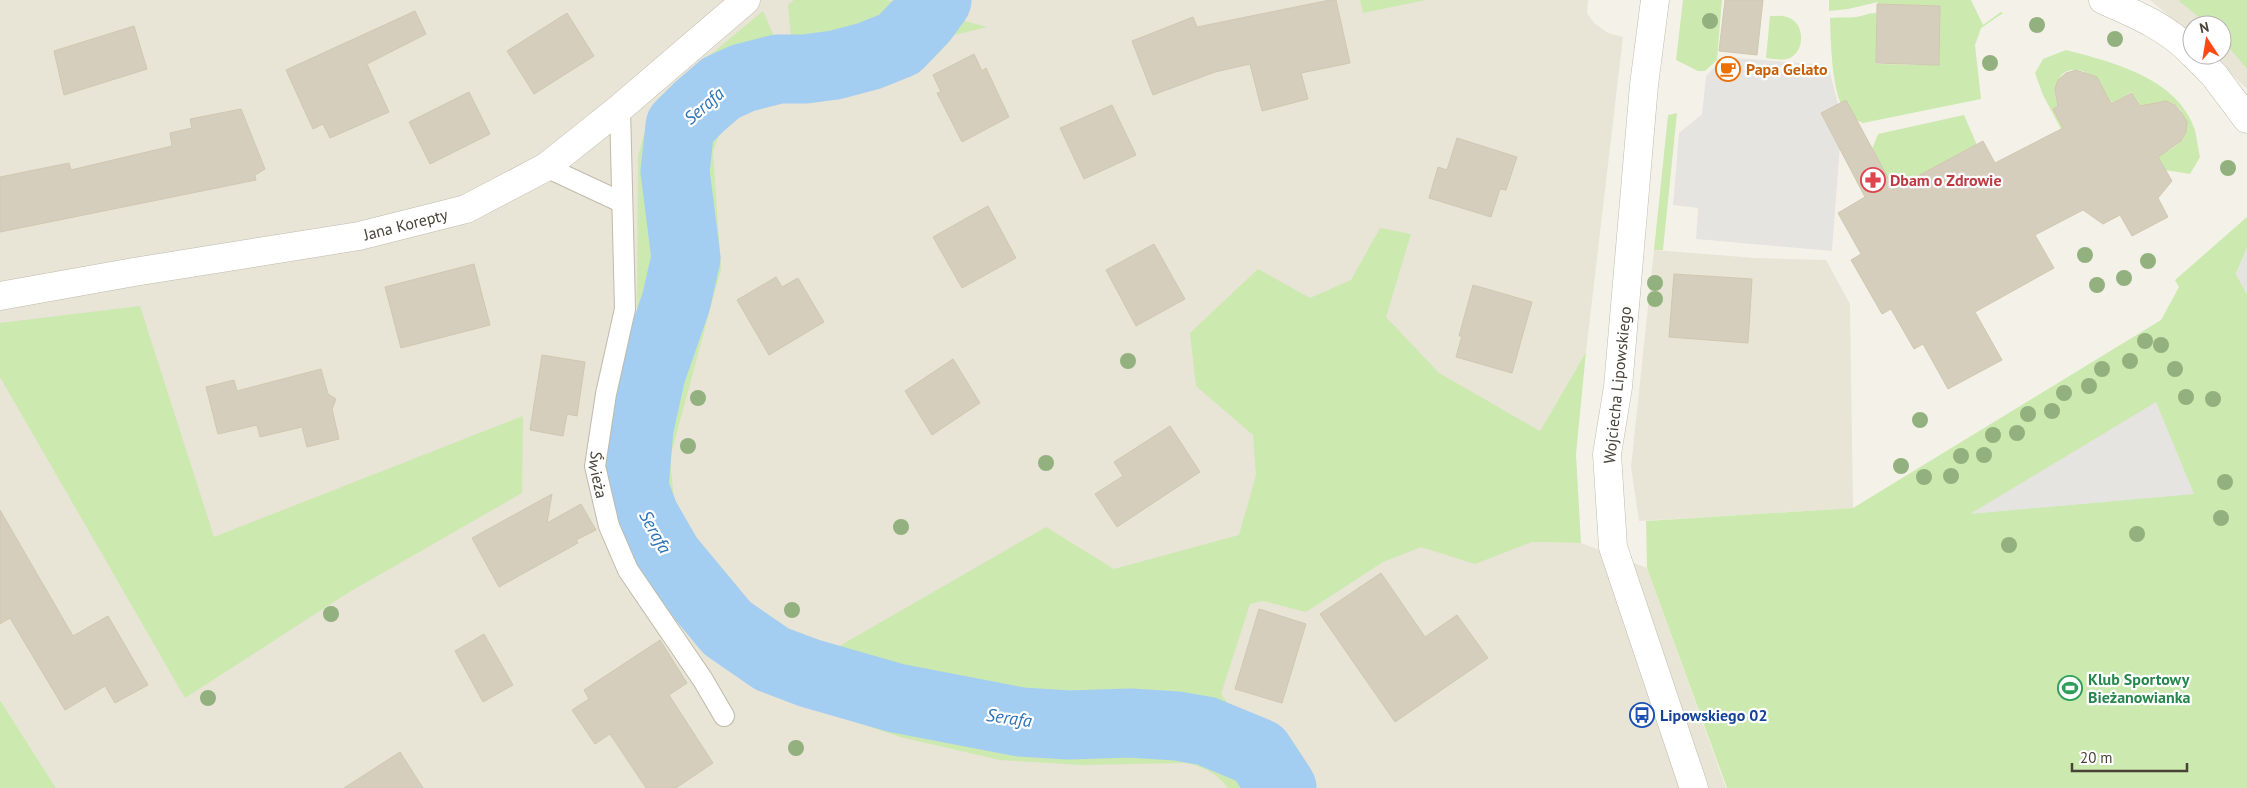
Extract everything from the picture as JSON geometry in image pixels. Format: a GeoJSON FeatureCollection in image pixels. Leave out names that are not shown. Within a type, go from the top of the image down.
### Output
{"type":"FeatureCollection","features":[{"type":"Feature","properties":{"kind":"street","name":"Jana Korepty"},"geometry":{"type":"LineString","coordinates":[[0,296],[359,236],[466,208],[546,167],[620,108],[746,0]]}},
{"type":"Feature","properties":{"kind":"street","name":"Wojciecha Lipowskiego"},"geometry":{"type":"LineString","coordinates":[[1655,0],[1644,85],[1618,387],[1607,454],[1613,547],[1694,788]]}},
{"type":"Feature","properties":{"kind":"street"},"geometry":{"type":"LineString","coordinates":[[2103,0],[2143,8],[2162,28],[2182,45]]}},
{"type":"Feature","properties":{"kind":"street"},"geometry":{"type":"LineString","coordinates":[[2204,65],[2247,119]]}},
{"type":"Feature","properties":{"kind":"lane","name":"Świeża"},"geometry":{"type":"LineString","coordinates":[[620,108],[625,309],[606,394],[595,466],[609,526],[628,570],[703,680],[724,716]]}},
{"type":"Feature","properties":{"kind":"lane"},"geometry":{"type":"LineString","coordinates":[[546,167],[621,202]]}},
{"type":"Feature","properties":{"kind":"shaded area"},"geometry":{"type":"Polygon","coordinates":[[[0,0],[1588,0],[1587,13],[1594,23],[1608,33],[1623,37],[1586,352],[1540,431],[1532,542],[1581,543],[1647,568],[1726,788],[56,788],[0,700],[0,0]]]}},
{"type":"Feature","properties":{"kind":"shaded area"},"geometry":{"type":"Polygon","coordinates":[[[2150,0],[2247,0],[2247,89],[2222,65],[2232,65],[2232,15],[2182,15],[2182,27],[2150,0]]]}},
{"type":"Feature","properties":{"kind":"shaded area"},"geometry":{"type":"Polygon","coordinates":[[[1724,57],[1828,65],[1842,119],[1832,251],[1696,239],[1698,208],[1673,205],[1679,133],[1702,114],[1706,76],[1724,57]]]}},
{"type":"Feature","properties":{"kind":"shaded area"},"geometry":{"type":"Polygon","coordinates":[[[2247,248],[2247,294],[2236,274],[2247,248]]]}},
{"type":"Feature","properties":{"kind":"shaded area"},"geometry":{"type":"Polygon","coordinates":[[[1654,250],[1756,258],[1826,260],[1850,304],[1853,508],[1639,521],[1631,467],[1654,250]]]}},
{"type":"Feature","properties":{"kind":"shaded area"},"geometry":{"type":"Polygon","coordinates":[[[2156,402],[2194,494],[1970,514],[2156,402]]]}},
{"type":"Feature","properties":{"kind":"green space"},"geometry":{"type":"Polygon","coordinates":[[[794,0],[887,0],[987,27],[954,35],[853,76],[796,89],[788,5],[794,0]]]}},
{"type":"Feature","properties":{"kind":"green space"},"geometry":{"type":"Polygon","coordinates":[[[1360,0],[1426,0],[1363,13],[1360,0]]]}},
{"type":"Feature","properties":{"kind":"green space"},"geometry":{"type":"Polygon","coordinates":[[[1683,0],[1722,0],[1717,60],[1705,71],[1698,71],[1676,60],[1683,0]]]}},
{"type":"Feature","properties":{"kind":"green space"},"geometry":{"type":"Polygon","coordinates":[[[1829,0],[1971,0],[1983,25],[2001,12],[2003,13],[1981,28],[1975,45],[1981,99],[1863,123],[1849,116],[1843,108],[1835,84],[1830,18],[1856,17],[1876,13],[1876,64],[1938,65],[1940,6],[1877,4],[1878,2],[1829,11],[1829,0]]]}},
{"type":"Feature","properties":{"kind":"green space"},"geometry":{"type":"Polygon","coordinates":[[[2247,0],[2247,69],[2232,51],[2232,15],[2196,15],[2179,1],[2247,0]]]}},
{"type":"Feature","properties":{"kind":"green space"},"geometry":{"type":"Polygon","coordinates":[[[763,11],[773,34],[771,96],[724,120],[713,152],[721,269],[670,458],[674,501],[707,576],[762,632],[817,659],[1046,527],[1114,569],[1239,535],[1256,475],[1253,435],[1196,386],[1190,333],[1258,269],[1310,298],[1351,280],[1380,228],[1411,234],[1386,317],[1439,373],[1540,431],[1586,352],[1576,454],[1581,543],[1532,542],[1475,564],[1421,547],[1383,562],[1306,612],[1263,601],[1250,604],[1221,694],[1239,718],[1289,746],[1314,788],[1228,788],[1210,771],[1186,763],[1082,765],[1000,760],[900,737],[759,689],[722,664],[693,632],[638,556],[619,520],[608,482],[606,447],[637,319],[638,156],[648,120],[667,91],[763,11]]]}},
{"type":"Feature","properties":{"kind":"green space"},"geometry":{"type":"Polygon","coordinates":[[[1770,16],[1787,17],[1797,23],[1801,34],[1800,46],[1797,52],[1790,58],[1780,60],[1766,58],[1770,16]]]}},
{"type":"Feature","properties":{"kind":"green space"},"geometry":{"type":"Polygon","coordinates":[[[2066,50],[2123,67],[2159,85],[2174,97],[2186,112],[2196,133],[2200,157],[2190,174],[2165,170],[2145,162],[2179,144],[2185,135],[2186,122],[2181,110],[2177,106],[2162,102],[2142,108],[2132,92],[2113,103],[2112,101],[2106,104],[2096,87],[2101,84],[2097,78],[2078,70],[2065,72],[2058,81],[2056,93],[2060,105],[2053,109],[2068,126],[2061,129],[2043,95],[2035,73],[2043,59],[2066,50]]]}},
{"type":"Feature","properties":{"kind":"green space"},"geometry":{"type":"Polygon","coordinates":[[[1677,113],[1663,250],[1654,250],[1668,115],[1677,113]]]}},
{"type":"Feature","properties":{"kind":"green space"},"geometry":{"type":"Polygon","coordinates":[[[1964,115],[1977,145],[1894,189],[1872,149],[1878,134],[1964,115]]]}},
{"type":"Feature","properties":{"kind":"green space"},"geometry":{"type":"Polygon","coordinates":[[[2247,217],[2247,248],[2236,274],[2247,294],[2247,788],[1727,788],[1647,568],[1646,521],[1853,508],[2161,320],[2179,287],[2175,280],[2247,217]]]}},
{"type":"Feature","properties":{"kind":"green space"},"geometry":{"type":"Polygon","coordinates":[[[140,306],[214,537],[523,416],[522,493],[346,594],[185,698],[0,377],[0,323],[140,306]]]}},
{"type":"Feature","properties":{"kind":"green space"},"geometry":{"type":"Polygon","coordinates":[[[0,700],[56,788],[0,788],[0,700]]]}},
{"type":"Feature","properties":{"kind":"building"},"geometry":{"type":"Polygon","coordinates":[[[1336,0],[1350,63],[1301,73],[1308,99],[1262,111],[1250,64],[1215,72],[1153,95],[1132,41],[1193,17],[1197,27],[1336,0]]]}},
{"type":"Feature","properties":{"kind":"building"},"geometry":{"type":"Polygon","coordinates":[[[1725,0],[1763,0],[1757,55],[1719,51],[1725,0]]]}},
{"type":"Feature","properties":{"kind":"building"},"geometry":{"type":"Polygon","coordinates":[[[1877,4],[1940,6],[1939,65],[1876,63],[1877,4]]]}},
{"type":"Feature","properties":{"kind":"building"},"geometry":{"type":"Polygon","coordinates":[[[415,11],[426,34],[367,64],[389,112],[330,138],[323,124],[313,129],[286,70],[415,11]]]}},
{"type":"Feature","properties":{"kind":"building"},"geometry":{"type":"Polygon","coordinates":[[[567,13],[594,56],[534,94],[507,51],[567,13]]]}},
{"type":"Feature","properties":{"kind":"building"},"geometry":{"type":"Polygon","coordinates":[[[134,26],[147,69],[64,95],[54,51],[134,26]]]}},
{"type":"Feature","properties":{"kind":"building"},"geometry":{"type":"Polygon","coordinates":[[[974,54],[982,71],[986,68],[1009,117],[962,142],[937,93],[941,92],[933,75],[974,54]]]}},
{"type":"Feature","properties":{"kind":"building"},"geometry":{"type":"Polygon","coordinates":[[[2076,70],[2097,77],[2110,102],[2113,103],[2132,93],[2140,106],[2166,101],[2175,105],[2182,113],[2187,122],[2186,132],[2181,141],[2158,157],[2172,181],[2158,198],[2168,217],[2132,236],[2120,215],[2103,224],[2083,210],[2035,235],[2054,268],[1975,312],[2002,360],[1948,389],[1923,344],[1914,349],[1891,309],[1882,314],[1851,260],[1861,254],[1838,213],[1865,197],[1821,113],[1846,100],[1894,189],[1983,141],[1995,163],[2063,128],[2053,109],[2058,106],[2055,89],[2058,80],[2066,73],[2076,70]]]}},
{"type":"Feature","properties":{"kind":"building"},"geometry":{"type":"Polygon","coordinates":[[[469,92],[490,134],[430,164],[409,122],[469,92]]]}},
{"type":"Feature","properties":{"kind":"building"},"geometry":{"type":"Polygon","coordinates":[[[1112,105],[1136,155],[1084,179],[1060,128],[1112,105]]]}},
{"type":"Feature","properties":{"kind":"building"},"geometry":{"type":"Polygon","coordinates":[[[241,109],[265,169],[255,175],[256,180],[0,232],[0,177],[69,163],[71,170],[172,146],[170,133],[192,128],[190,119],[241,109]]]}},
{"type":"Feature","properties":{"kind":"building"},"geometry":{"type":"Polygon","coordinates":[[[1457,138],[1517,157],[1506,190],[1500,189],[1491,217],[1429,198],[1438,167],[1447,170],[1457,138]]]}},
{"type":"Feature","properties":{"kind":"building"},"geometry":{"type":"Polygon","coordinates":[[[988,206],[1016,258],[962,288],[933,237],[988,206]]]}},
{"type":"Feature","properties":{"kind":"building"},"geometry":{"type":"Polygon","coordinates":[[[1154,244],[1185,299],[1136,326],[1106,270],[1154,244]]]}},
{"type":"Feature","properties":{"kind":"building"},"geometry":{"type":"Polygon","coordinates":[[[474,264],[490,325],[401,348],[385,287],[474,264]]]}},
{"type":"Feature","properties":{"kind":"building"},"geometry":{"type":"Polygon","coordinates":[[[1674,274],[1752,279],[1748,343],[1669,337],[1674,274]]]}},
{"type":"Feature","properties":{"kind":"building"},"geometry":{"type":"Polygon","coordinates":[[[776,277],[782,287],[798,278],[824,322],[769,355],[737,300],[776,277]]]}},
{"type":"Feature","properties":{"kind":"building"},"geometry":{"type":"Polygon","coordinates":[[[1473,285],[1532,302],[1512,373],[1456,357],[1462,336],[1459,336],[1473,285]]]}},
{"type":"Feature","properties":{"kind":"building"},"geometry":{"type":"Polygon","coordinates":[[[542,355],[585,362],[577,416],[567,414],[563,436],[530,430],[542,355]]]}},
{"type":"Feature","properties":{"kind":"building"},"geometry":{"type":"Polygon","coordinates":[[[953,359],[980,403],[932,435],[905,391],[953,359]]]}},
{"type":"Feature","properties":{"kind":"building"},"geometry":{"type":"Polygon","coordinates":[[[321,369],[328,394],[336,399],[332,409],[339,439],[307,447],[302,427],[260,437],[257,425],[218,434],[206,387],[234,380],[237,391],[321,369]]]}},
{"type":"Feature","properties":{"kind":"building"},"geometry":{"type":"Polygon","coordinates":[[[1170,426],[1200,472],[1117,527],[1095,494],[1123,476],[1114,462],[1170,426]]]}},
{"type":"Feature","properties":{"kind":"building"},"geometry":{"type":"Polygon","coordinates":[[[552,494],[547,523],[581,504],[596,530],[576,540],[578,543],[499,587],[472,538],[552,494]]]}},
{"type":"Feature","properties":{"kind":"building"},"geometry":{"type":"Polygon","coordinates":[[[0,510],[73,636],[108,616],[148,685],[115,703],[105,686],[65,710],[10,618],[0,624],[0,510]]]}},
{"type":"Feature","properties":{"kind":"building"},"geometry":{"type":"Polygon","coordinates":[[[1381,573],[1425,637],[1457,615],[1488,658],[1395,722],[1320,614],[1381,573]]]}},
{"type":"Feature","properties":{"kind":"building"},"geometry":{"type":"Polygon","coordinates":[[[1259,609],[1306,624],[1282,703],[1235,689],[1259,609]]]}},
{"type":"Feature","properties":{"kind":"building"},"geometry":{"type":"Polygon","coordinates":[[[484,634],[513,685],[483,702],[455,651],[484,634]]]}},
{"type":"Feature","properties":{"kind":"building"},"geometry":{"type":"Polygon","coordinates":[[[660,640],[687,683],[669,695],[713,763],[676,788],[646,788],[610,734],[595,744],[572,710],[589,699],[584,690],[660,640]]]}},
{"type":"Feature","properties":{"kind":"building"},"geometry":{"type":"Polygon","coordinates":[[[400,752],[423,788],[344,788],[400,752]]]}},
{"type":"Feature","properties":{"kind":"waterway","name":"Serafa"},"geometry":{"type":"LineString","coordinates":[[937,0],[923,19],[899,44],[869,56],[835,65],[805,69],[778,69],[743,78],[721,88],[680,126],[675,171],[686,258],[676,302],[651,374],[639,428],[634,488],[645,517],[668,557],[727,628],[772,659],[809,673],[896,698],[1021,722],[1069,725],[1130,723],[1177,726],[1206,731],[1259,753],[1282,788]]}},
{"type":"Feature","properties":{"kind":"place","name":"Papa Gelato"},"geometry":{"type":"Point","coordinates":[1728,69]}},
{"type":"Feature","properties":{"kind":"place","name":"Dbam o Zdrowie"},"geometry":{"type":"Point","coordinates":[1873,180]}},
{"type":"Feature","properties":{"kind":"place","name":"Klub Sportowy Bieżanowianka"},"geometry":{"type":"Point","coordinates":[2070,688]}},
{"type":"Feature","properties":{"kind":"place","name":"Lipowskiego 02"},"geometry":{"type":"Point","coordinates":[1642,715]}}]}
